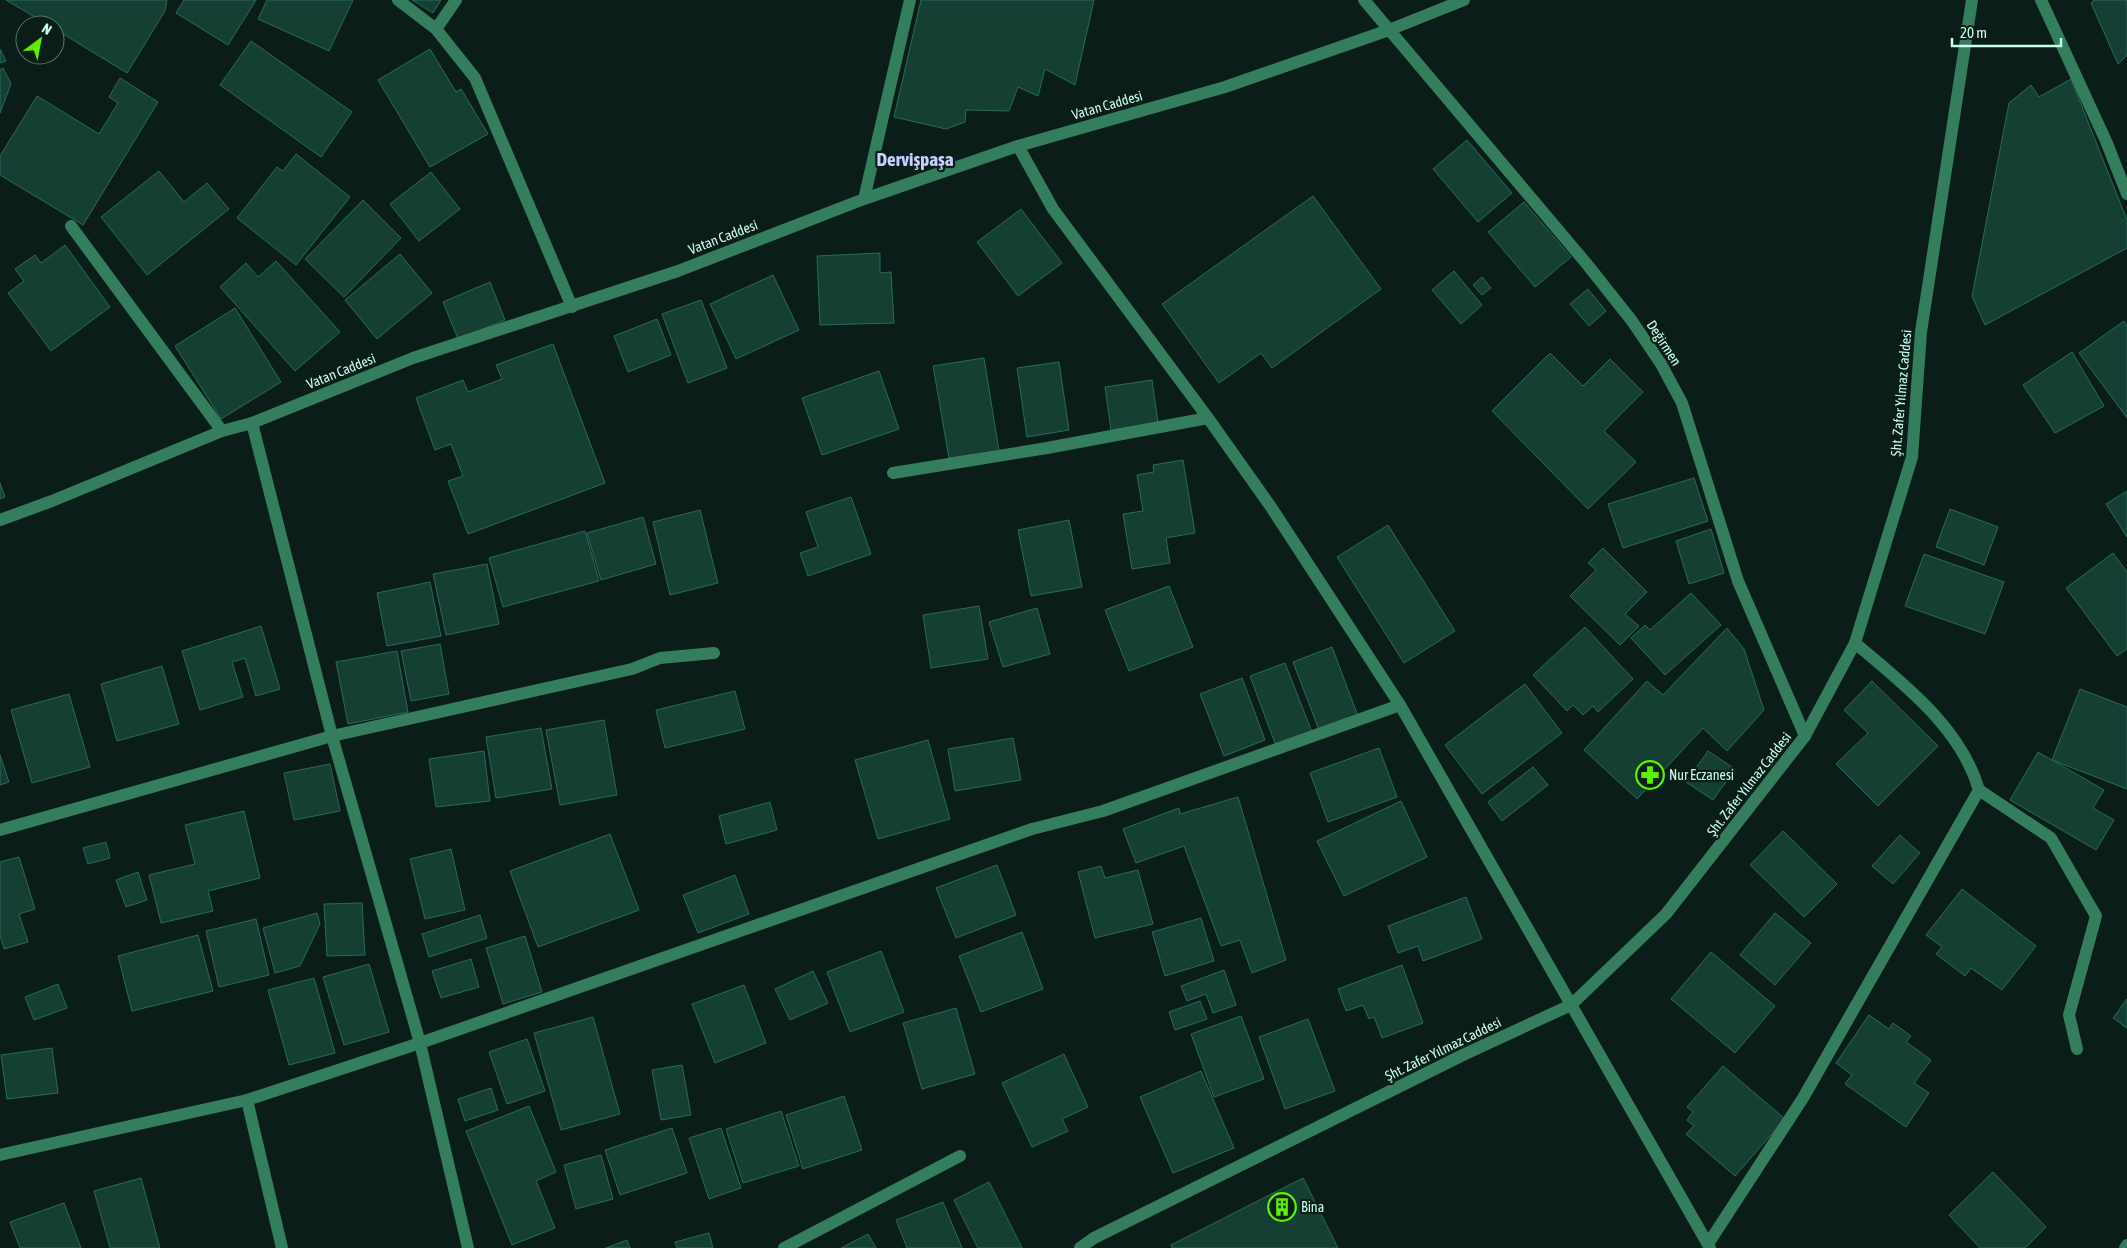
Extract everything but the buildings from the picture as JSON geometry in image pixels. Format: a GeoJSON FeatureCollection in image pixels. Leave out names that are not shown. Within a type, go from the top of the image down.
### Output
{"type":"FeatureCollection","features":[{"type":"Feature","properties":{"kind":"street"},"geometry":{"type":"LineString","coordinates":[[398,0],[436,29],[475,78],[572,307]]}},
{"type":"Feature","properties":{"kind":"street"},"geometry":{"type":"LineString","coordinates":[[436,29],[456,0]]}},
{"type":"Feature","properties":{"kind":"street"},"geometry":{"type":"LineString","coordinates":[[864,199],[910,0]]}},
{"type":"Feature","properties":{"kind":"street","name":"Değirmen"},"geometry":{"type":"LineString","coordinates":[[1364,0],[1586,263],[1632,321],[1661,364],[1682,403],[1738,580],[1805,736]]}},
{"type":"Feature","properties":{"kind":"street","name":"Vatan Caddesi"},"geometry":{"type":"LineString","coordinates":[[0,520],[52,501],[222,431],[252,423],[413,358],[678,271],[864,199],[1018,146],[1225,87],[1389,30],[1464,0]]}},
{"type":"Feature","properties":{"kind":"street","name":"Şht. Zafer Yılmaz Caddesi"},"geometry":{"type":"LineString","coordinates":[[1080,1248],[1102,1234],[1465,1054],[1571,1005],[1666,914],[1805,736],[1855,643],[1912,456],[1921,332],[1972,0]]}},
{"type":"Feature","properties":{"kind":"street"},"geometry":{"type":"LineString","coordinates":[[2041,0],[2106,141],[2127,194]]}},
{"type":"Feature","properties":{"kind":"street"},"geometry":{"type":"LineString","coordinates":[[1018,146],[1054,209],[1271,507],[1400,705],[1709,1246],[1803,1098],[1979,790]]}},
{"type":"Feature","properties":{"kind":"street"},"geometry":{"type":"LineString","coordinates":[[71,226],[222,431]]}},
{"type":"Feature","properties":{"kind":"street"},"geometry":{"type":"LineString","coordinates":[[893,473],[1047,448],[1208,418]]}},
{"type":"Feature","properties":{"kind":"street"},"geometry":{"type":"LineString","coordinates":[[252,423],[332,736],[420,1042],[468,1248]]}},
{"type":"Feature","properties":{"kind":"street"},"geometry":{"type":"LineString","coordinates":[[1855,643],[1906,687],[1956,739],[1973,769],[1979,790],[2051,838],[2096,916],[2069,1014],[2077,1049]]}},
{"type":"Feature","properties":{"kind":"street"},"geometry":{"type":"LineString","coordinates":[[0,830],[332,736],[632,669],[660,658],[714,653]]}},
{"type":"Feature","properties":{"kind":"street"},"geometry":{"type":"LineString","coordinates":[[0,1155],[247,1100],[420,1042],[1032,829],[1103,811],[1400,705]]}},
{"type":"Feature","properties":{"kind":"street"},"geometry":{"type":"LineString","coordinates":[[247,1100],[282,1248]]}},
{"type":"Feature","properties":{"kind":"street"},"geometry":{"type":"LineString","coordinates":[[784,1248],[960,1156]]}},
{"type":"Feature","properties":{"kind":"place","name":"Nur Eczanesi"},"geometry":{"type":"Point","coordinates":[1650,775]}},
{"type":"Feature","properties":{"kind":"place","name":"Bina"},"geometry":{"type":"Point","coordinates":[1282,1207]}},
{"type":"Feature","properties":{"kind":"district","name":"Dervişpaşa"},"geometry":{"type":"Point","coordinates":[915,159]}}]}
